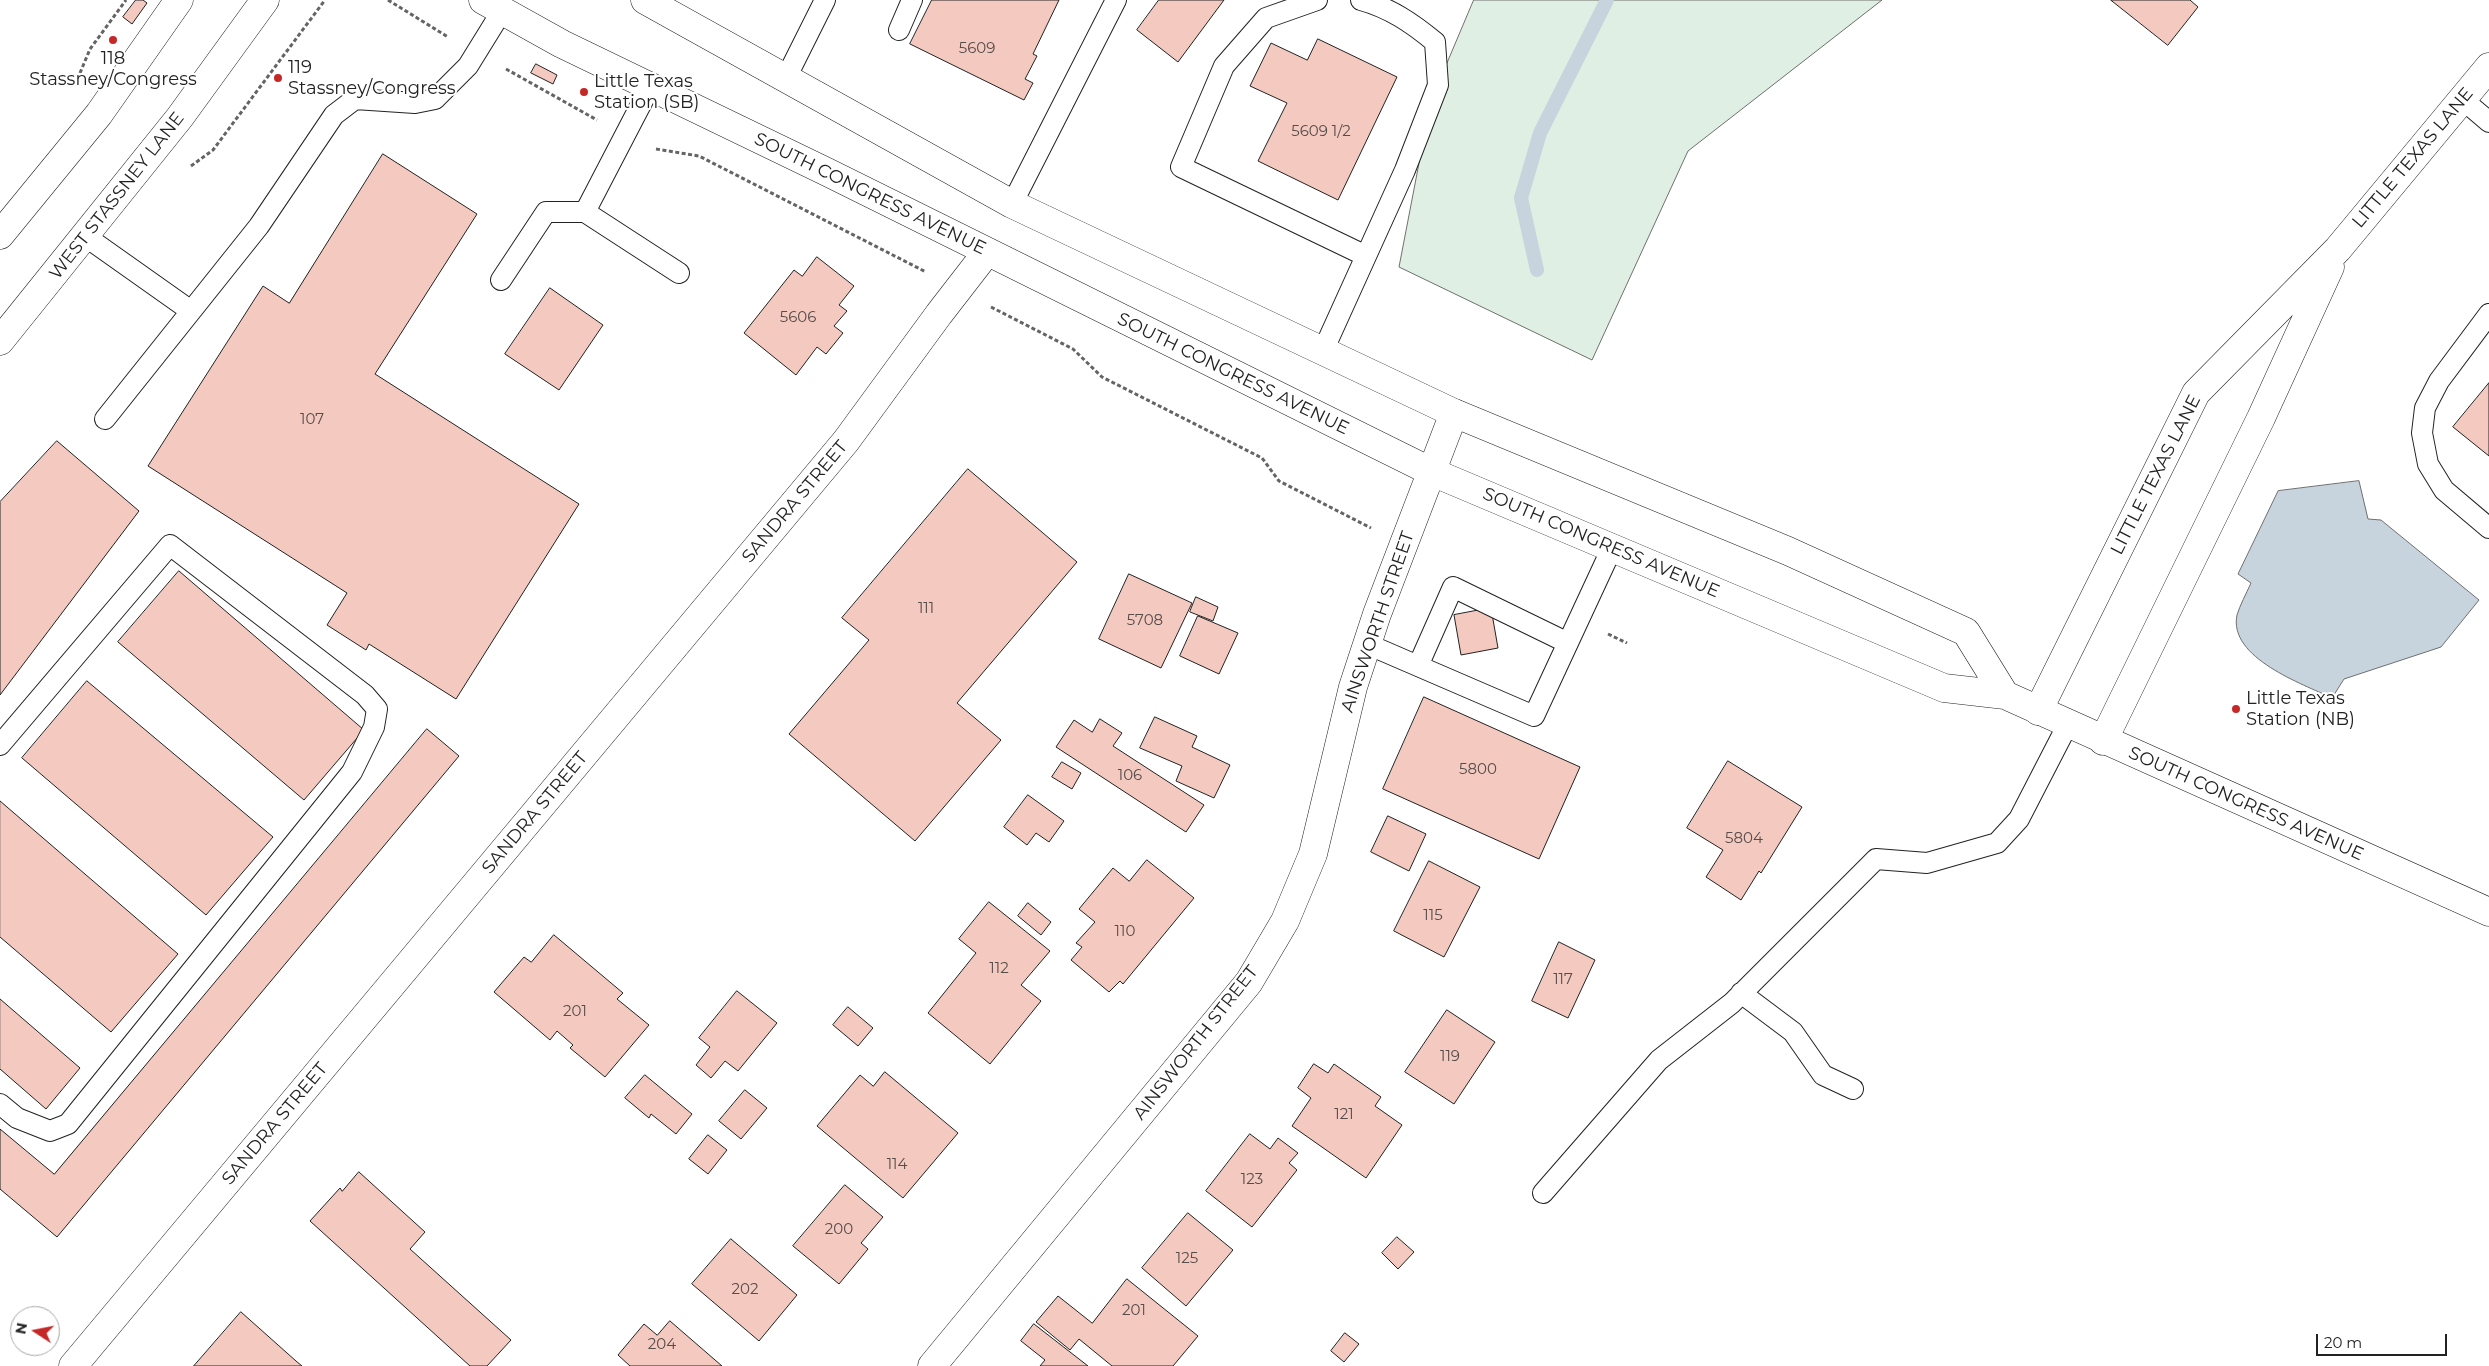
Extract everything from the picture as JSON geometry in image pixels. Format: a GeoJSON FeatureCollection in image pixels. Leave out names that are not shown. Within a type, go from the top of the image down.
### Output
{"type":"FeatureCollection","features":[{"type":"Feature","properties":{"kind":"main road"},"geometry":{"type":"LineString","coordinates":[[0,235],[99,114],[179,0]]}},
{"type":"Feature","properties":{"kind":"main road","name":"WEST STASSNEY LANE"},"geometry":{"type":"LineString","coordinates":[[0,341],[180,117],[265,0]]}},
{"type":"Feature","properties":{"kind":"main road"},"geometry":{"type":"LineString","coordinates":[[645,0],[666,7],[785,80],[1012,204],[1454,413],[1788,551],[1966,632],[2005,695]]}},
{"type":"Feature","properties":{"kind":"main road","name":"SOUTH CONGRESS AVENUE"},"geometry":{"type":"LineString","coordinates":[[493,6],[562,44],[827,172],[1432,472],[1944,688],[2005,695],[2103,741],[2489,912]]}},
{"type":"Feature","properties":{"kind":"main road","name":"LITTLE TEXAS LANE"},"geometry":{"type":"LineString","coordinates":[[2038,711],[2196,393],[2338,249],[2489,67]]}},
{"type":"Feature","properties":{"kind":"main road","name":"LITTLE TEXAS LANE"},"geometry":{"type":"LineString","coordinates":[[2103,741],[2261,418],[2338,249]]}},
{"type":"Feature","properties":{"kind":"main road","name":"SANDRA STREET"},"geometry":{"type":"LineString","coordinates":[[73,1366],[846,441],[987,252]]}},
{"type":"Feature","properties":{"kind":"main road","name":"AINSWORTH STREET"},"geometry":{"type":"LineString","coordinates":[[932,1366],[1248,982],[1285,921],[1313,854],[1353,687],[1367,644],[1454,413]]}},
{"type":"Feature","properties":{"kind":"lane"},"geometry":{"type":"LineString","coordinates":[[785,80],[825,0]]}},
{"type":"Feature","properties":{"kind":"lane"},"geometry":{"type":"LineString","coordinates":[[899,30],[912,0]]}},
{"type":"Feature","properties":{"kind":"lane"},"geometry":{"type":"LineString","coordinates":[[1012,204],[1116,0]]}},
{"type":"Feature","properties":{"kind":"lane"},"geometry":{"type":"LineString","coordinates":[[1317,0],[1266,18],[1224,66],[1181,167],[1366,256]]}},
{"type":"Feature","properties":{"kind":"lane"},"geometry":{"type":"LineString","coordinates":[[1323,351],[1405,170],[1438,85],[1435,42],[1414,25],[1384,6],[1361,0]]}},
{"type":"Feature","properties":{"kind":"lane"},"geometry":{"type":"LineString","coordinates":[[105,419],[259,226],[334,114],[355,99],[415,103],[435,99],[468,66],[493,6]]}},
{"type":"Feature","properties":{"kind":"lane"},"geometry":{"type":"LineString","coordinates":[[585,212],[650,87]]}},
{"type":"Feature","properties":{"kind":"lane"},"geometry":{"type":"LineString","coordinates":[[2462,99],[2489,122]]}},
{"type":"Feature","properties":{"kind":"lane"},"geometry":{"type":"LineString","coordinates":[[501,280],[546,212],[585,212],[679,273]]}},
{"type":"Feature","properties":{"kind":"lane"},"geometry":{"type":"LineString","coordinates":[[85,236],[191,311]]}},
{"type":"Feature","properties":{"kind":"lane"},"geometry":{"type":"LineString","coordinates":[[2489,314],[2438,381],[2425,408],[2422,433],[2428,464],[2444,490],[2489,528]]}},
{"type":"Feature","properties":{"kind":"lane"},"geometry":{"type":"LineString","coordinates":[[0,745],[170,545],[365,695],[377,709],[374,727],[352,772],[68,1124],[50,1131],[17,1118],[0,1104]]}},
{"type":"Feature","properties":{"kind":"lane"},"geometry":{"type":"LineString","coordinates":[[1367,644],[1534,716],[1612,548]]}},
{"type":"Feature","properties":{"kind":"lane"},"geometry":{"type":"LineString","coordinates":[[1418,666],[1453,588],[1568,643]]}},
{"type":"Feature","properties":{"kind":"lane"},"geometry":{"type":"LineString","coordinates":[[1542,1193],[1659,1060],[1741,993],[1876,859],[1927,863],[1997,843],[2019,819],[2068,724]]}},
{"type":"Feature","properties":{"kind":"lane"},"geometry":{"type":"LineString","coordinates":[[1741,993],[1793,1032],[1823,1075],[1853,1089]]}},
{"type":"Feature","properties":{"kind":"path"},"geometry":{"type":"LineString","coordinates":[[78,76],[90,49],[126,0]]}},
{"type":"Feature","properties":{"kind":"path"},"geometry":{"type":"LineString","coordinates":[[196,162],[213,150],[325,0]]}},
{"type":"Feature","properties":{"kind":"path"},"geometry":{"type":"LineString","coordinates":[[990,306],[1073,349],[1102,377],[1262,458],[1279,481],[1371,528]]}},
{"type":"Feature","properties":{"kind":"green space"},"geometry":{"type":"Polygon","coordinates":[[[1474,0],[1882,0],[1688,151],[1592,360],[1399,267],[1431,101],[1474,0]]]}},
{"type":"Feature","properties":{"kind":"shaded area"},"geometry":{"type":"Polygon","coordinates":[[[2359,481],[2368,519],[2381,520],[2479,600],[2441,647],[2344,679],[2332,698],[2270,667],[2255,656],[2244,644],[2237,630],[2237,615],[2251,583],[2238,574],[2278,491],[2359,481]]]}},
{"type":"Feature","properties":{"kind":"building"},"geometry":{"type":"Polygon","coordinates":[[[136,0],[143,0],[147,3],[132,24],[123,17],[136,0]]]}},
{"type":"Feature","properties":{"kind":"building"},"geometry":{"type":"Polygon","coordinates":[[[932,0],[1059,0],[1033,54],[1037,56],[1025,79],[1033,83],[1024,100],[910,44],[932,0]]]}},
{"type":"Feature","properties":{"kind":"building"},"geometry":{"type":"Polygon","coordinates":[[[1159,0],[1224,0],[1178,62],[1137,30],[1159,0]]]}},
{"type":"Feature","properties":{"kind":"building"},"geometry":{"type":"Polygon","coordinates":[[[2111,0],[2190,0],[2198,7],[2168,45],[2111,0]]]}},
{"type":"Feature","properties":{"kind":"building"},"geometry":{"type":"Polygon","coordinates":[[[1318,39],[1397,77],[1338,200],[1258,161],[1287,103],[1250,86],[1271,43],[1307,60],[1318,39]]]}},
{"type":"Feature","properties":{"kind":"building"},"geometry":{"type":"Polygon","coordinates":[[[536,64],[557,75],[553,84],[531,73],[536,64]]]}},
{"type":"Feature","properties":{"kind":"building"},"geometry":{"type":"Polygon","coordinates":[[[383,154],[477,214],[375,374],[579,504],[456,699],[369,644],[366,650],[327,625],[347,593],[148,466],[263,286],[289,303],[383,154]]]}},
{"type":"Feature","properties":{"kind":"building"},"geometry":{"type":"Polygon","coordinates":[[[817,257],[854,286],[839,305],[847,311],[834,326],[843,333],[826,354],[817,347],[796,375],[744,333],[794,270],[802,276],[817,257]]]}},
{"type":"Feature","properties":{"kind":"building"},"geometry":{"type":"Polygon","coordinates":[[[550,288],[603,325],[559,390],[505,354],[550,288]]]}},
{"type":"Feature","properties":{"kind":"building"},"geometry":{"type":"Polygon","coordinates":[[[2489,383],[2489,456],[2453,427],[2489,383]]]}},
{"type":"Feature","properties":{"kind":"building"},"geometry":{"type":"Polygon","coordinates":[[[57,441],[139,511],[0,695],[0,502],[57,441]]]}},
{"type":"Feature","properties":{"kind":"building"},"geometry":{"type":"Polygon","coordinates":[[[968,469],[1077,562],[957,703],[1001,740],[915,841],[789,734],[869,640],[842,618],[968,469]]]}},
{"type":"Feature","properties":{"kind":"building"},"geometry":{"type":"Polygon","coordinates":[[[179,571],[364,730],[304,800],[118,642],[179,571]]]}},
{"type":"Feature","properties":{"kind":"building"},"geometry":{"type":"Polygon","coordinates":[[[1129,574],[1192,603],[1161,668],[1099,639],[1129,574]]]}},
{"type":"Feature","properties":{"kind":"building"},"geometry":{"type":"Polygon","coordinates":[[[1196,597],[1218,607],[1213,621],[1190,612],[1196,597]]]}},
{"type":"Feature","properties":{"kind":"building"},"geometry":{"type":"Polygon","coordinates":[[[1491,608],[1498,648],[1461,655],[1454,615],[1491,608]]]}},
{"type":"Feature","properties":{"kind":"building"},"geometry":{"type":"Polygon","coordinates":[[[1198,616],[1238,633],[1219,674],[1180,656],[1198,616]]]}},
{"type":"Feature","properties":{"kind":"building"},"geometry":{"type":"Polygon","coordinates":[[[87,681],[273,837],[206,915],[22,758],[87,681]]]}},
{"type":"Feature","properties":{"kind":"building"},"geometry":{"type":"Polygon","coordinates":[[[1424,697],[1580,767],[1539,859],[1383,789],[1424,697]]]}},
{"type":"Feature","properties":{"kind":"building"},"geometry":{"type":"Polygon","coordinates":[[[1155,717],[1197,736],[1192,747],[1230,765],[1214,798],[1176,781],[1182,766],[1140,748],[1155,717]]]}},
{"type":"Feature","properties":{"kind":"building"},"geometry":{"type":"Polygon","coordinates":[[[1100,719],[1122,733],[1113,746],[1204,805],[1186,832],[1056,747],[1074,720],[1092,732],[1100,719]]]}},
{"type":"Feature","properties":{"kind":"building"},"geometry":{"type":"Polygon","coordinates":[[[427,729],[459,756],[57,1237],[0,1189],[0,1129],[54,1174],[427,729]]]}},
{"type":"Feature","properties":{"kind":"building"},"geometry":{"type":"Polygon","coordinates":[[[1728,761],[1802,807],[1761,873],[1759,871],[1741,900],[1706,877],[1723,850],[1687,828],[1728,761]]]}},
{"type":"Feature","properties":{"kind":"building"},"geometry":{"type":"Polygon","coordinates":[[[1062,762],[1081,773],[1072,789],[1052,777],[1062,762]]]}},
{"type":"Feature","properties":{"kind":"building"},"geometry":{"type":"Polygon","coordinates":[[[1028,795],[1064,821],[1049,842],[1036,833],[1027,845],[1004,827],[1028,795]]]}},
{"type":"Feature","properties":{"kind":"building"},"geometry":{"type":"Polygon","coordinates":[[[0,801],[178,954],[111,1032],[0,937],[0,801]]]}},
{"type":"Feature","properties":{"kind":"building"},"geometry":{"type":"Polygon","coordinates":[[[1388,816],[1426,834],[1409,871],[1371,852],[1388,816]]]}},
{"type":"Feature","properties":{"kind":"building"},"geometry":{"type":"Polygon","coordinates":[[[1147,860],[1194,898],[1123,984],[1120,981],[1109,992],[1071,960],[1082,947],[1076,943],[1095,922],[1079,909],[1113,868],[1129,881],[1147,860]]]}},
{"type":"Feature","properties":{"kind":"building"},"geometry":{"type":"Polygon","coordinates":[[[1429,861],[1480,887],[1444,957],[1394,931],[1429,861]]]}},
{"type":"Feature","properties":{"kind":"building"},"geometry":{"type":"Polygon","coordinates":[[[989,902],[1050,951],[1021,985],[1041,1001],[990,1064],[928,1013],[976,953],[959,939],[989,902]]]}},
{"type":"Feature","properties":{"kind":"building"},"geometry":{"type":"Polygon","coordinates":[[[1028,903],[1051,922],[1041,935],[1018,916],[1028,903]]]}},
{"type":"Feature","properties":{"kind":"building"},"geometry":{"type":"Polygon","coordinates":[[[554,935],[623,993],[617,999],[649,1025],[605,1077],[570,1048],[573,1045],[557,1031],[550,1040],[494,992],[524,957],[531,962],[554,935]]]}},
{"type":"Feature","properties":{"kind":"building"},"geometry":{"type":"Polygon","coordinates":[[[1559,942],[1595,960],[1568,1018],[1532,1001],[1559,942]]]}},
{"type":"Feature","properties":{"kind":"building"},"geometry":{"type":"Polygon","coordinates":[[[737,991],[777,1023],[738,1071],[725,1061],[711,1078],[696,1065],[710,1047],[699,1038],[737,991]]]}},
{"type":"Feature","properties":{"kind":"building"},"geometry":{"type":"Polygon","coordinates":[[[0,999],[80,1068],[46,1109],[0,1069],[0,999]]]}},
{"type":"Feature","properties":{"kind":"building"},"geometry":{"type":"Polygon","coordinates":[[[848,1007],[873,1028],[858,1046],[833,1025],[848,1007]]]}},
{"type":"Feature","properties":{"kind":"building"},"geometry":{"type":"Polygon","coordinates":[[[1447,1010],[1495,1042],[1454,1104],[1405,1072],[1447,1010]]]}},
{"type":"Feature","properties":{"kind":"building"},"geometry":{"type":"Polygon","coordinates":[[[1314,1064],[1328,1073],[1334,1064],[1381,1097],[1375,1106],[1402,1125],[1366,1178],[1292,1126],[1311,1098],[1298,1088],[1314,1064]]]}},
{"type":"Feature","properties":{"kind":"building"},"geometry":{"type":"Polygon","coordinates":[[[885,1072],[958,1133],[903,1198],[817,1126],[860,1075],[873,1086],[885,1072]]]}},
{"type":"Feature","properties":{"kind":"building"},"geometry":{"type":"Polygon","coordinates":[[[645,1075],[692,1114],[676,1134],[651,1114],[649,1118],[625,1098],[645,1075]]]}},
{"type":"Feature","properties":{"kind":"building"},"geometry":{"type":"Polygon","coordinates":[[[745,1090],[767,1108],[741,1139],[719,1121],[745,1090]]]}},
{"type":"Feature","properties":{"kind":"building"},"geometry":{"type":"Polygon","coordinates":[[[1250,1134],[1270,1149],[1278,1138],[1298,1153],[1289,1163],[1297,1170],[1252,1227],[1206,1191],[1250,1134]]]}},
{"type":"Feature","properties":{"kind":"building"},"geometry":{"type":"Polygon","coordinates":[[[708,1135],[727,1150],[708,1174],[689,1159],[708,1135]]]}},
{"type":"Feature","properties":{"kind":"building"},"geometry":{"type":"Polygon","coordinates":[[[359,1172],[425,1232],[410,1249],[511,1340],[487,1366],[470,1366],[310,1221],[340,1188],[342,1191],[359,1172]]]}},
{"type":"Feature","properties":{"kind":"building"},"geometry":{"type":"Polygon","coordinates":[[[845,1185],[883,1217],[861,1243],[868,1249],[839,1284],[793,1246],[845,1185]]]}},
{"type":"Feature","properties":{"kind":"building"},"geometry":{"type":"Polygon","coordinates":[[[1188,1213],[1233,1250],[1186,1306],[1142,1268],[1188,1213]]]}},
{"type":"Feature","properties":{"kind":"building"},"geometry":{"type":"Polygon","coordinates":[[[1397,1237],[1414,1252],[1398,1269],[1382,1253],[1397,1237]]]}},
{"type":"Feature","properties":{"kind":"building"},"geometry":{"type":"Polygon","coordinates":[[[731,1239],[797,1295],[759,1341],[692,1284],[731,1239]]]}},
{"type":"Feature","properties":{"kind":"building"},"geometry":{"type":"Polygon","coordinates":[[[1127,1279],[1198,1336],[1173,1366],[1112,1366],[1079,1339],[1070,1350],[1036,1322],[1058,1296],[1092,1323],[1127,1279]]]}},
{"type":"Feature","properties":{"kind":"building"},"geometry":{"type":"Polygon","coordinates":[[[241,1312],[296,1361],[302,1366],[194,1366],[241,1312]]]}},
{"type":"Feature","properties":{"kind":"building"},"geometry":{"type":"Polygon","coordinates":[[[670,1321],[722,1366],[630,1366],[618,1355],[644,1324],[657,1335],[670,1321]]]}},
{"type":"Feature","properties":{"kind":"building"},"geometry":{"type":"Polygon","coordinates":[[[1034,1324],[1088,1366],[1040,1366],[1045,1360],[1021,1341],[1034,1324]]]}},
{"type":"Feature","properties":{"kind":"building"},"geometry":{"type":"Polygon","coordinates":[[[1345,1333],[1359,1344],[1344,1362],[1331,1351],[1345,1333]]]}},
{"type":"Feature","properties":{"kind":"waterway"},"geometry":{"type":"LineString","coordinates":[[1537,270],[1521,198],[1540,133],[1607,0]]}},
{"type":"Feature","properties":{"kind":"place","name":"118 Stassney/Congress"},"geometry":{"type":"Point","coordinates":[113,40]}},
{"type":"Feature","properties":{"kind":"place","name":"119 Stassney/Congress"},"geometry":{"type":"Point","coordinates":[278,78]}},
{"type":"Feature","properties":{"kind":"place","name":"Little Texas Station (SB)"},"geometry":{"type":"Point","coordinates":[584,92]}},
{"type":"Feature","properties":{"kind":"place","name":"Little Texas Station (NB)"},"geometry":{"type":"Point","coordinates":[2236,709]}}]}
